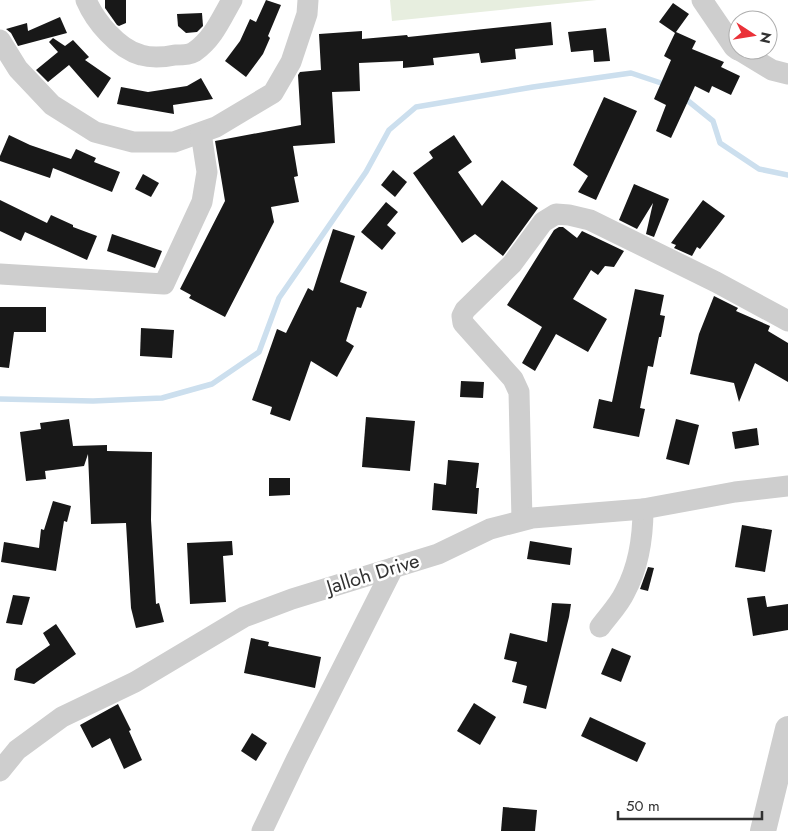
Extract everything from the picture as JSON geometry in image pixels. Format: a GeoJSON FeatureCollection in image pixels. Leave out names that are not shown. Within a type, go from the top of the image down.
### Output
{"type":"FeatureCollection","features":[{"type":"Feature","properties":{"kind":"street"},"geometry":{"type":"LineString","coordinates":[[86,0],[90,10],[117,42],[141,55],[166,57],[192,53],[214,34],[232,0]]}},
{"type":"Feature","properties":{"kind":"street"},"geometry":{"type":"LineString","coordinates":[[0,40],[18,69],[52,105],[95,132],[133,142],[174,142],[216,128],[273,94],[291,62],[307,14],[308,0]]}},
{"type":"Feature","properties":{"kind":"street"},"geometry":{"type":"LineString","coordinates":[[702,0],[728,38]]}},
{"type":"Feature","properties":{"kind":"street"},"geometry":{"type":"LineString","coordinates":[[755,60],[772,70],[788,74]]}},
{"type":"Feature","properties":{"kind":"street"},"geometry":{"type":"LineString","coordinates":[[0,274],[164,284],[202,202],[207,172],[201,133]]}},
{"type":"Feature","properties":{"kind":"street"},"geometry":{"type":"LineString","coordinates":[[522,520],[519,392],[513,379],[463,323],[462,316],[464,310],[512,264],[543,222],[556,214],[590,220],[716,282],[788,321]]}},
{"type":"Feature","properties":{"kind":"street","name":"Jalloh Drive"},"geometry":{"type":"LineString","coordinates":[[0,771],[17,750],[62,717],[136,682],[244,617],[292,599],[438,554],[490,529],[522,520],[643,509],[736,492],[788,486]]}},
{"type":"Feature","properties":{"kind":"street"},"geometry":{"type":"LineString","coordinates":[[600,627],[625,594],[636,569],[641,546],[643,509]]}},
{"type":"Feature","properties":{"kind":"street"},"geometry":{"type":"LineString","coordinates":[[262,831],[393,568]]}},
{"type":"Feature","properties":{"kind":"street"},"geometry":{"type":"LineString","coordinates":[[763,831],[788,729]]}},
{"type":"Feature","properties":{"kind":"green space"},"geometry":{"type":"Polygon","coordinates":[[[390,0],[597,0],[392,21],[390,0]]]}},
{"type":"Feature","properties":{"kind":"building"},"geometry":{"type":"Polygon","coordinates":[[[105,0],[126,0],[126,23],[117,25],[105,8],[105,0]]]}},
{"type":"Feature","properties":{"kind":"building"},"geometry":{"type":"Polygon","coordinates":[[[266,0],[281,5],[268,36],[270,38],[263,54],[246,77],[225,61],[240,41],[250,19],[256,22],[266,0]]]}},
{"type":"Feature","properties":{"kind":"building"},"geometry":{"type":"Polygon","coordinates":[[[673,3],[689,14],[676,32],[696,41],[692,49],[724,62],[721,67],[740,76],[731,95],[712,86],[709,93],[695,86],[671,138],[656,131],[666,105],[654,99],[671,60],[664,56],[675,33],[659,22],[673,3]]]}},
{"type":"Feature","properties":{"kind":"building"},"geometry":{"type":"Polygon","coordinates":[[[202,13],[203,26],[197,32],[186,33],[178,26],[177,14],[202,13]]]}},
{"type":"Feature","properties":{"kind":"building"},"geometry":{"type":"Polygon","coordinates":[[[60,17],[67,33],[18,46],[11,33],[6,29],[27,23],[28,31],[60,17]]]}},
{"type":"Feature","properties":{"kind":"building"},"geometry":{"type":"Polygon","coordinates":[[[551,22],[553,45],[515,49],[516,59],[481,63],[479,53],[433,58],[434,65],[403,68],[403,61],[359,63],[360,91],[332,92],[335,143],[293,146],[298,176],[294,177],[299,202],[271,207],[274,222],[225,317],[189,298],[191,295],[180,289],[225,201],[215,141],[301,125],[298,75],[300,72],[321,70],[319,34],[362,31],[362,39],[407,35],[408,37],[551,22]]]}},
{"type":"Feature","properties":{"kind":"building"},"geometry":{"type":"Polygon","coordinates":[[[606,28],[610,61],[594,62],[593,50],[571,52],[568,32],[606,28]]]}},
{"type":"Feature","properties":{"kind":"building"},"geometry":{"type":"Polygon","coordinates":[[[53,38],[65,46],[73,40],[89,57],[85,60],[111,78],[98,98],[69,65],[48,82],[36,70],[58,52],[49,42],[53,38]]]}},
{"type":"Feature","properties":{"kind":"building"},"geometry":{"type":"Polygon","coordinates":[[[201,78],[213,99],[173,105],[174,114],[117,104],[121,87],[148,92],[187,86],[201,78]]]}},
{"type":"Feature","properties":{"kind":"building"},"geometry":{"type":"Polygon","coordinates":[[[604,97],[637,111],[596,200],[578,192],[588,176],[573,165],[604,97]]]}},
{"type":"Feature","properties":{"kind":"building"},"geometry":{"type":"Polygon","coordinates":[[[9,135],[30,145],[71,159],[76,149],[96,158],[94,162],[120,172],[112,192],[53,168],[50,178],[0,161],[0,156],[9,135]]]}},
{"type":"Feature","properties":{"kind":"building"},"geometry":{"type":"Polygon","coordinates":[[[454,135],[472,162],[458,172],[482,206],[502,180],[538,208],[503,256],[475,234],[462,243],[413,173],[433,158],[429,152],[454,135]]]}},
{"type":"Feature","properties":{"kind":"building"},"geometry":{"type":"Polygon","coordinates":[[[393,170],[407,182],[395,197],[381,185],[393,170]]]}},
{"type":"Feature","properties":{"kind":"building"},"geometry":{"type":"Polygon","coordinates":[[[143,174],[159,183],[151,197],[135,189],[143,174]]]}},
{"type":"Feature","properties":{"kind":"building"},"geometry":{"type":"Polygon","coordinates":[[[634,184],[669,199],[654,237],[646,234],[653,203],[637,229],[619,220],[634,184]]]}},
{"type":"Feature","properties":{"kind":"building"},"geometry":{"type":"Polygon","coordinates":[[[0,200],[47,223],[51,215],[73,225],[73,227],[97,236],[87,260],[25,232],[21,241],[0,231],[0,200]]]}},
{"type":"Feature","properties":{"kind":"building"},"geometry":{"type":"Polygon","coordinates":[[[703,200],[725,216],[700,249],[697,247],[692,256],[674,248],[676,245],[671,243],[703,200]]]}},
{"type":"Feature","properties":{"kind":"building"},"geometry":{"type":"Polygon","coordinates":[[[386,202],[398,212],[387,225],[396,233],[382,250],[361,232],[386,202]]]}},
{"type":"Feature","properties":{"kind":"building"},"geometry":{"type":"Polygon","coordinates":[[[563,227],[577,238],[582,231],[624,251],[614,267],[605,266],[598,275],[591,270],[573,299],[607,319],[588,352],[556,334],[535,371],[522,363],[542,327],[507,305],[554,230],[563,227]]]}},
{"type":"Feature","properties":{"kind":"building"},"geometry":{"type":"Polygon","coordinates":[[[333,229],[355,236],[340,282],[367,292],[361,308],[357,307],[346,341],[354,346],[337,377],[311,361],[290,421],[270,414],[272,407],[252,400],[277,329],[286,333],[308,288],[313,291],[333,229]]]}},
{"type":"Feature","properties":{"kind":"building"},"geometry":{"type":"Polygon","coordinates":[[[112,234],[162,251],[155,268],[107,251],[112,234]]]}},
{"type":"Feature","properties":{"kind":"building"},"geometry":{"type":"Polygon","coordinates":[[[635,289],[664,295],[660,315],[665,316],[653,367],[648,366],[640,408],[645,409],[639,437],[593,428],[599,399],[612,402],[635,289]]]}},
{"type":"Feature","properties":{"kind":"building"},"geometry":{"type":"Polygon","coordinates":[[[714,296],[738,308],[736,311],[770,326],[768,331],[788,343],[788,382],[755,363],[739,402],[734,383],[690,374],[699,334],[714,296]]]}},
{"type":"Feature","properties":{"kind":"building"},"geometry":{"type":"Polygon","coordinates":[[[0,307],[46,307],[46,332],[14,332],[9,368],[0,367],[0,307]]]}},
{"type":"Feature","properties":{"kind":"building"},"geometry":{"type":"Polygon","coordinates":[[[141,328],[174,330],[172,358],[140,356],[141,328]]]}},
{"type":"Feature","properties":{"kind":"building"},"geometry":{"type":"Polygon","coordinates":[[[461,381],[484,382],[483,398],[460,397],[461,381]]]}},
{"type":"Feature","properties":{"kind":"building"},"geometry":{"type":"Polygon","coordinates":[[[366,417],[415,421],[410,471],[362,467],[366,417]]]}},
{"type":"Feature","properties":{"kind":"building"},"geometry":{"type":"Polygon","coordinates":[[[69,419],[73,446],[107,445],[107,451],[152,452],[151,520],[156,604],[159,603],[164,622],[136,628],[131,608],[126,523],[91,524],[88,454],[84,466],[45,471],[46,479],[26,481],[20,432],[41,429],[40,423],[69,419]]]}},
{"type":"Feature","properties":{"kind":"building"},"geometry":{"type":"Polygon","coordinates":[[[676,419],[699,425],[689,465],[666,459],[676,419]]]}},
{"type":"Feature","properties":{"kind":"building"},"geometry":{"type":"Polygon","coordinates":[[[757,428],[759,445],[735,449],[732,432],[757,428]]]}},
{"type":"Feature","properties":{"kind":"building"},"geometry":{"type":"Polygon","coordinates":[[[448,460],[479,463],[476,488],[479,488],[477,514],[432,510],[434,483],[446,485],[448,460]]]}},
{"type":"Feature","properties":{"kind":"building"},"geometry":{"type":"Polygon","coordinates":[[[269,478],[290,478],[290,495],[269,496],[269,478]]]}},
{"type":"Feature","properties":{"kind":"building"},"geometry":{"type":"Polygon","coordinates":[[[53,501],[71,506],[67,522],[64,521],[56,571],[1,562],[4,542],[39,548],[41,529],[44,530],[53,501]]]}},
{"type":"Feature","properties":{"kind":"building"},"geometry":{"type":"Polygon","coordinates":[[[742,525],[772,530],[765,572],[735,567],[742,525]]]}},
{"type":"Feature","properties":{"kind":"building"},"geometry":{"type":"Polygon","coordinates":[[[232,541],[233,555],[223,556],[226,602],[190,604],[187,543],[232,541]]]}},
{"type":"Feature","properties":{"kind":"building"},"geometry":{"type":"Polygon","coordinates":[[[530,541],[572,548],[570,565],[527,559],[530,541]]]}},
{"type":"Feature","properties":{"kind":"building"},"geometry":{"type":"Polygon","coordinates":[[[648,567],[654,568],[648,591],[640,589],[648,567]]]}},
{"type":"Feature","properties":{"kind":"building"},"geometry":{"type":"Polygon","coordinates":[[[13,595],[30,597],[22,625],[6,623],[13,595]]]}},
{"type":"Feature","properties":{"kind":"building"},"geometry":{"type":"Polygon","coordinates":[[[765,596],[767,607],[788,604],[788,630],[753,636],[747,598],[765,596]]]}},
{"type":"Feature","properties":{"kind":"building"},"geometry":{"type":"Polygon","coordinates":[[[552,603],[571,604],[546,709],[523,703],[527,686],[512,682],[517,662],[504,659],[510,633],[547,642],[552,603]]]}},
{"type":"Feature","properties":{"kind":"building"},"geometry":{"type":"Polygon","coordinates":[[[56,624],[76,654],[34,684],[14,680],[16,669],[50,645],[43,633],[56,624]]]}},
{"type":"Feature","properties":{"kind":"building"},"geometry":{"type":"Polygon","coordinates":[[[251,638],[269,642],[268,646],[321,657],[315,688],[244,673],[251,638]]]}},
{"type":"Feature","properties":{"kind":"building"},"geometry":{"type":"Polygon","coordinates":[[[612,648],[631,656],[621,682],[601,674],[612,648]]]}},
{"type":"Feature","properties":{"kind":"building"},"geometry":{"type":"Polygon","coordinates":[[[474,703],[496,717],[480,745],[457,731],[474,703]]]}},
{"type":"Feature","properties":{"kind":"building"},"geometry":{"type":"Polygon","coordinates":[[[118,704],[131,730],[129,731],[142,760],[124,769],[110,738],[92,748],[80,725],[118,704]]]}},
{"type":"Feature","properties":{"kind":"building"},"geometry":{"type":"Polygon","coordinates":[[[590,717],[646,743],[637,762],[581,736],[590,717]]]}},
{"type":"Feature","properties":{"kind":"building"},"geometry":{"type":"Polygon","coordinates":[[[252,733],[267,743],[256,761],[241,751],[252,733]]]}},
{"type":"Feature","properties":{"kind":"building"},"geometry":{"type":"Polygon","coordinates":[[[503,807],[537,810],[535,831],[501,831],[503,807]]]}},
{"type":"Feature","properties":{"kind":"waterway"},"geometry":{"type":"LineString","coordinates":[[0,399],[93,401],[162,398],[212,384],[259,352],[279,298],[366,172],[389,130],[416,107],[631,73],[667,85]]}},
{"type":"Feature","properties":{"kind":"waterway"},"geometry":{"type":"LineString","coordinates":[[682,96],[713,121],[720,143],[759,169],[788,175]]}}]}
